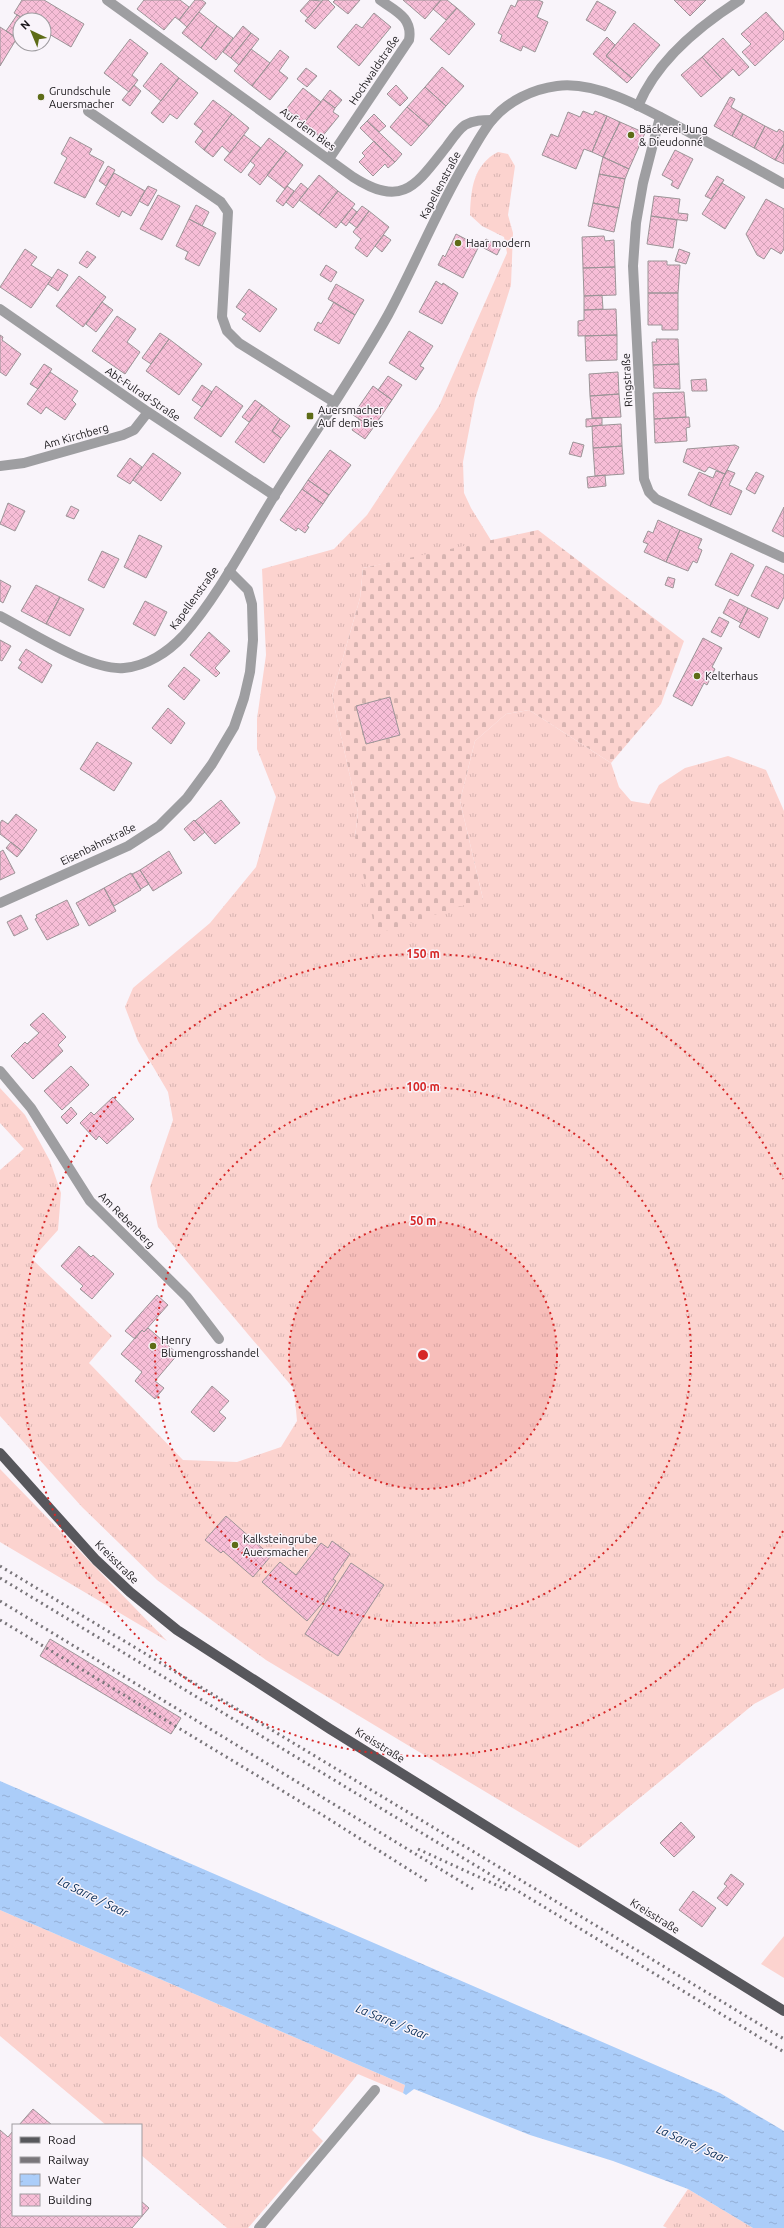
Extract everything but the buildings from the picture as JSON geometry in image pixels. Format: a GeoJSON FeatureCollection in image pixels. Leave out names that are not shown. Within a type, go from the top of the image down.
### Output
{"type":"FeatureCollection","features":[{"type":"Feature","properties":{"kind":"main road","name":"Kreisstraße"},"geometry":{"type":"LineString","coordinates":[[0,1454],[96,1560],[130,1592],[177,1630],[330,1729],[784,2011]]}},
{"type":"Feature","properties":{"kind":"street","name":"Auf dem Bies"},"geometry":{"type":"LineString","coordinates":[[107,0],[369,187],[383,192],[398,192],[410,187],[422,178],[464,126],[476,121],[492,120]]}},
{"type":"Feature","properties":{"kind":"street","name":"Hochwaldstraße"},"geometry":{"type":"LineString","coordinates":[[329,159],[409,40],[411,30],[408,23],[380,0]]}},
{"type":"Feature","properties":{"kind":"street"},"geometry":{"type":"LineString","coordinates":[[638,106],[652,79],[673,54],[700,28],[740,0]]}},
{"type":"Feature","properties":{"kind":"street","name":"Kapellenstraße"},"geometry":{"type":"LineString","coordinates":[[0,616],[90,662],[107,667],[122,668],[137,666],[168,650],[183,636],[228,571],[386,317],[452,186],[492,120],[506,106],[521,97],[558,86],[577,86],[596,90],[638,106],[784,184]]}},
{"type":"Feature","properties":{"kind":"street"},"geometry":{"type":"LineString","coordinates":[[88,112],[221,202],[228,212],[221,300],[222,317],[227,331],[239,343],[334,402]]}},
{"type":"Feature","properties":{"kind":"street","name":"Ringstraße"},"geometry":{"type":"LineString","coordinates":[[660,118],[643,182],[636,223],[633,266],[644,479],[649,492],[656,499],[784,558]]}},
{"type":"Feature","properties":{"kind":"street","name":"Abt-Fulrad-Straße"},"geometry":{"type":"LineString","coordinates":[[0,309],[148,412],[275,496]]}},
{"type":"Feature","properties":{"kind":"street","name":"Am Kirchberg"},"geometry":{"type":"LineString","coordinates":[[0,466],[24,463],[123,435],[134,430],[148,412]]}},
{"type":"Feature","properties":{"kind":"street","name":"Eisenbahnstraße"},"geometry":{"type":"LineString","coordinates":[[0,903],[128,846],[159,826],[187,798],[212,764],[234,727],[244,698],[250,672],[253,640],[252,604],[248,590],[228,571]]}},
{"type":"Feature","properties":{"kind":"street","name":"Am Rebenberg"},"geometry":{"type":"LineString","coordinates":[[0,1071],[31,1108],[90,1201],[187,1297],[219,1339]]}},
{"type":"Feature","properties":{"kind":"street"},"geometry":{"type":"LineString","coordinates":[[259,2228],[375,2090]]}},
{"type":"Feature","properties":{"kind":"green space"},"geometry":{"type":"Polygon","coordinates":[[[498,152],[508,154],[515,166],[508,215],[513,233],[511,285],[475,399],[463,462],[464,493],[471,508],[492,542],[363,568],[360,598],[332,696],[358,812],[355,837],[483,899],[460,801],[475,741],[506,714],[529,710],[611,763],[619,787],[631,801],[649,804],[659,785],[685,768],[728,756],[766,770],[784,811],[784,1688],[754,1704],[579,1848],[266,1660],[157,1580],[82,1507],[0,1416],[0,1170],[24,1149],[0,1123],[0,1088],[25,1115],[50,1161],[61,1193],[58,1230],[32,1259],[112,1336],[89,1363],[183,1460],[237,1462],[281,1447],[297,1421],[294,1389],[158,1227],[150,1187],[173,1120],[168,1092],[138,1041],[125,1007],[133,988],[210,923],[256,867],[276,797],[257,749],[257,719],[266,655],[262,569],[334,549],[367,515],[439,406],[507,253],[504,237],[482,226],[470,215],[471,196],[478,171],[490,157],[498,152]]]}},
{"type":"Feature","properties":{"kind":"green space"},"geometry":{"type":"Polygon","coordinates":[[[538,530],[684,641],[661,704],[611,763],[529,710],[506,714],[475,741],[460,801],[483,899],[376,934],[355,837],[358,812],[332,696],[360,598],[363,568],[538,530]]]}},
{"type":"Feature","properties":{"kind":"green space"},"geometry":{"type":"Polygon","coordinates":[[[0,1469],[167,1641],[0,1542],[0,1469]]]}},
{"type":"Feature","properties":{"kind":"green space"},"geometry":{"type":"Polygon","coordinates":[[[0,1910],[405,2085],[403,2093],[358,2074],[312,2130],[323,2141],[248,2228],[227,2228],[142,2156],[142,2124],[105,2124],[0,2036],[0,1910]]]}},
{"type":"Feature","properties":{"kind":"green space"},"geometry":{"type":"Polygon","coordinates":[[[784,1936],[784,1978],[761,1964],[784,1936]]]}},
{"type":"Feature","properties":{"kind":"green space"},"geometry":{"type":"Polygon","coordinates":[[[688,2189],[753,2228],[667,2228],[663,2226],[688,2189]]]}},
{"type":"Feature","properties":{"kind":"water","name":"La Sarre / Saar"},"geometry":{"type":"Polygon","coordinates":[[[0,1781],[720,2093],[784,2131],[784,2228],[753,2228],[688,2189],[613,2161],[530,2135],[414,2089],[406,2095],[403,2093],[405,2085],[0,1910],[0,1781]]]}},
{"type":"Feature","properties":{"kind":"railway"},"geometry":{"type":"LineString","coordinates":[[0,1566],[784,2039]]}},
{"type":"Feature","properties":{"kind":"railway"},"geometry":{"type":"LineString","coordinates":[[0,1578],[784,2052]]}},
{"type":"Feature","properties":{"kind":"railway"},"geometry":{"type":"LineString","coordinates":[[0,1601],[473,1889]]}},
{"type":"Feature","properties":{"kind":"railway"},"geometry":{"type":"LineString","coordinates":[[0,1620],[324,1816],[427,1881]]}},
{"type":"Feature","properties":{"kind":"railway"},"geometry":{"type":"LineString","coordinates":[[418,1849],[507,1890]]}},
{"type":"Feature","properties":{"kind":"place","name":"Grundschule Auersmacher"},"geometry":{"type":"Point","coordinates":[41,97]}},
{"type":"Feature","properties":{"kind":"place","name":"Bäckerei Jung & Dieudonné"},"geometry":{"type":"Point","coordinates":[631,135]}},
{"type":"Feature","properties":{"kind":"place","name":"Haar modern"},"geometry":{"type":"Point","coordinates":[458,243]}},
{"type":"Feature","properties":{"kind":"place","name":"Auersmacher Auf dem Bies"},"geometry":{"type":"Point","coordinates":[310,416]}},
{"type":"Feature","properties":{"kind":"place","name":"Kelterhaus"},"geometry":{"type":"Point","coordinates":[697,676]}},
{"type":"Feature","properties":{"kind":"place","name":"Henry Blumengrosshandel"},"geometry":{"type":"Point","coordinates":[153,1346]}},
{"type":"Feature","properties":{"kind":"place","name":"Kalksteingrube Auersmacher"},"geometry":{"type":"Point","coordinates":[235,1545]}}]}
